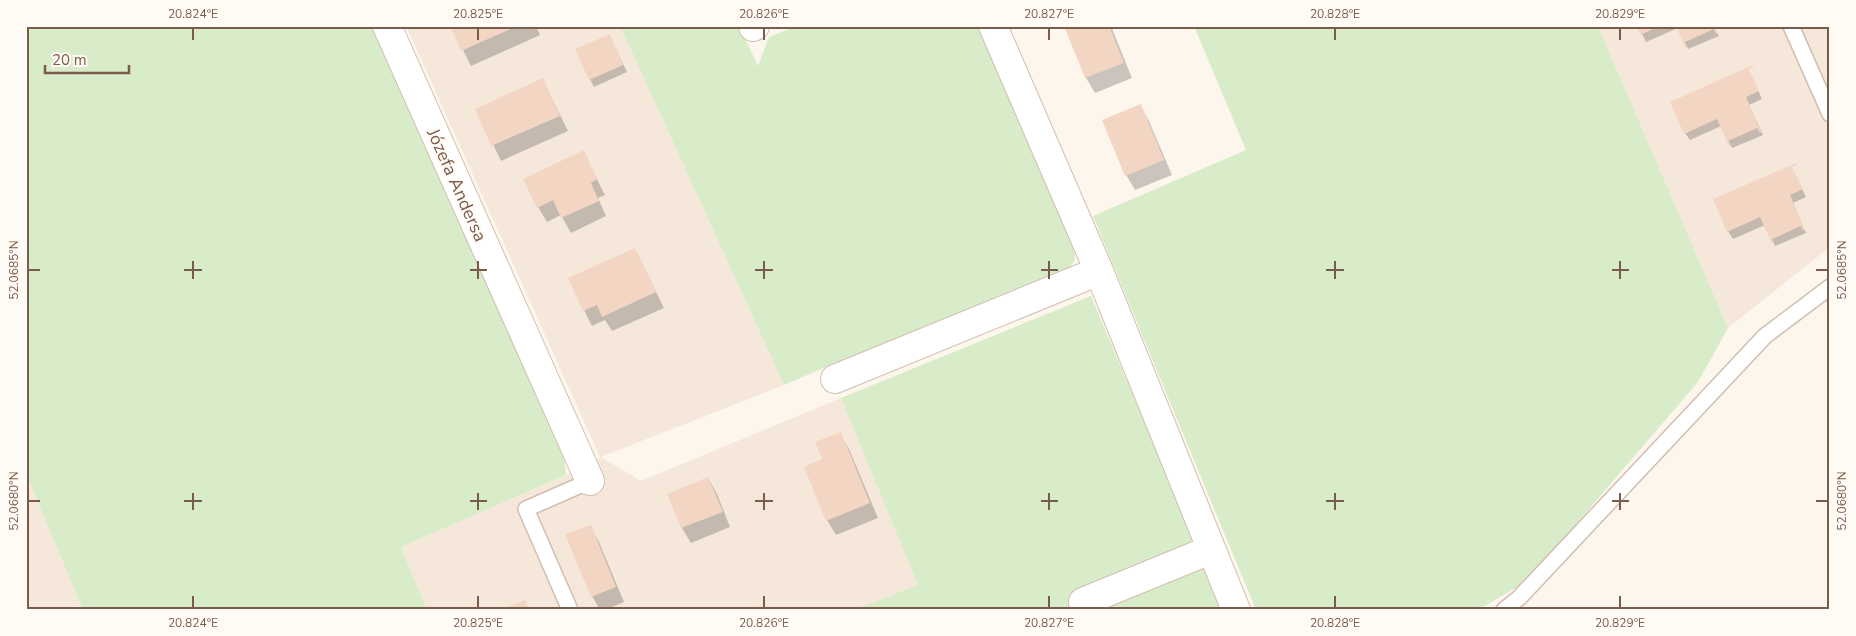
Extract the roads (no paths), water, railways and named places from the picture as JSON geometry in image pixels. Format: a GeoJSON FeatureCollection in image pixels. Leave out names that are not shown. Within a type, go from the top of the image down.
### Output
{"type":"FeatureCollection","features":[{"type":"Feature","properties":{"kind":"street","name":"Józefa Andersa"},"geometry":{"type":"LineString","coordinates":[[387,26],[590,481]]}},
{"type":"Feature","properties":{"kind":"street"},"geometry":{"type":"LineString","coordinates":[[993,26],[1099,271],[1210,550],[1236,610]]}},
{"type":"Feature","properties":{"kind":"street"},"geometry":{"type":"LineString","coordinates":[[836,379],[1099,271]]}},
{"type":"Feature","properties":{"kind":"street"},"geometry":{"type":"LineString","coordinates":[[1083,602],[1210,550]]}},
{"type":"Feature","properties":{"kind":"lane"},"geometry":{"type":"LineString","coordinates":[[1791,26],[1830,114]]}},
{"type":"Feature","properties":{"kind":"lane"},"geometry":{"type":"LineString","coordinates":[[1504,610],[1519,598],[1765,336],[1830,287]]}},
{"type":"Feature","properties":{"kind":"lane"},"geometry":{"type":"LineString","coordinates":[[570,610],[526,509],[590,481]]}}]}
